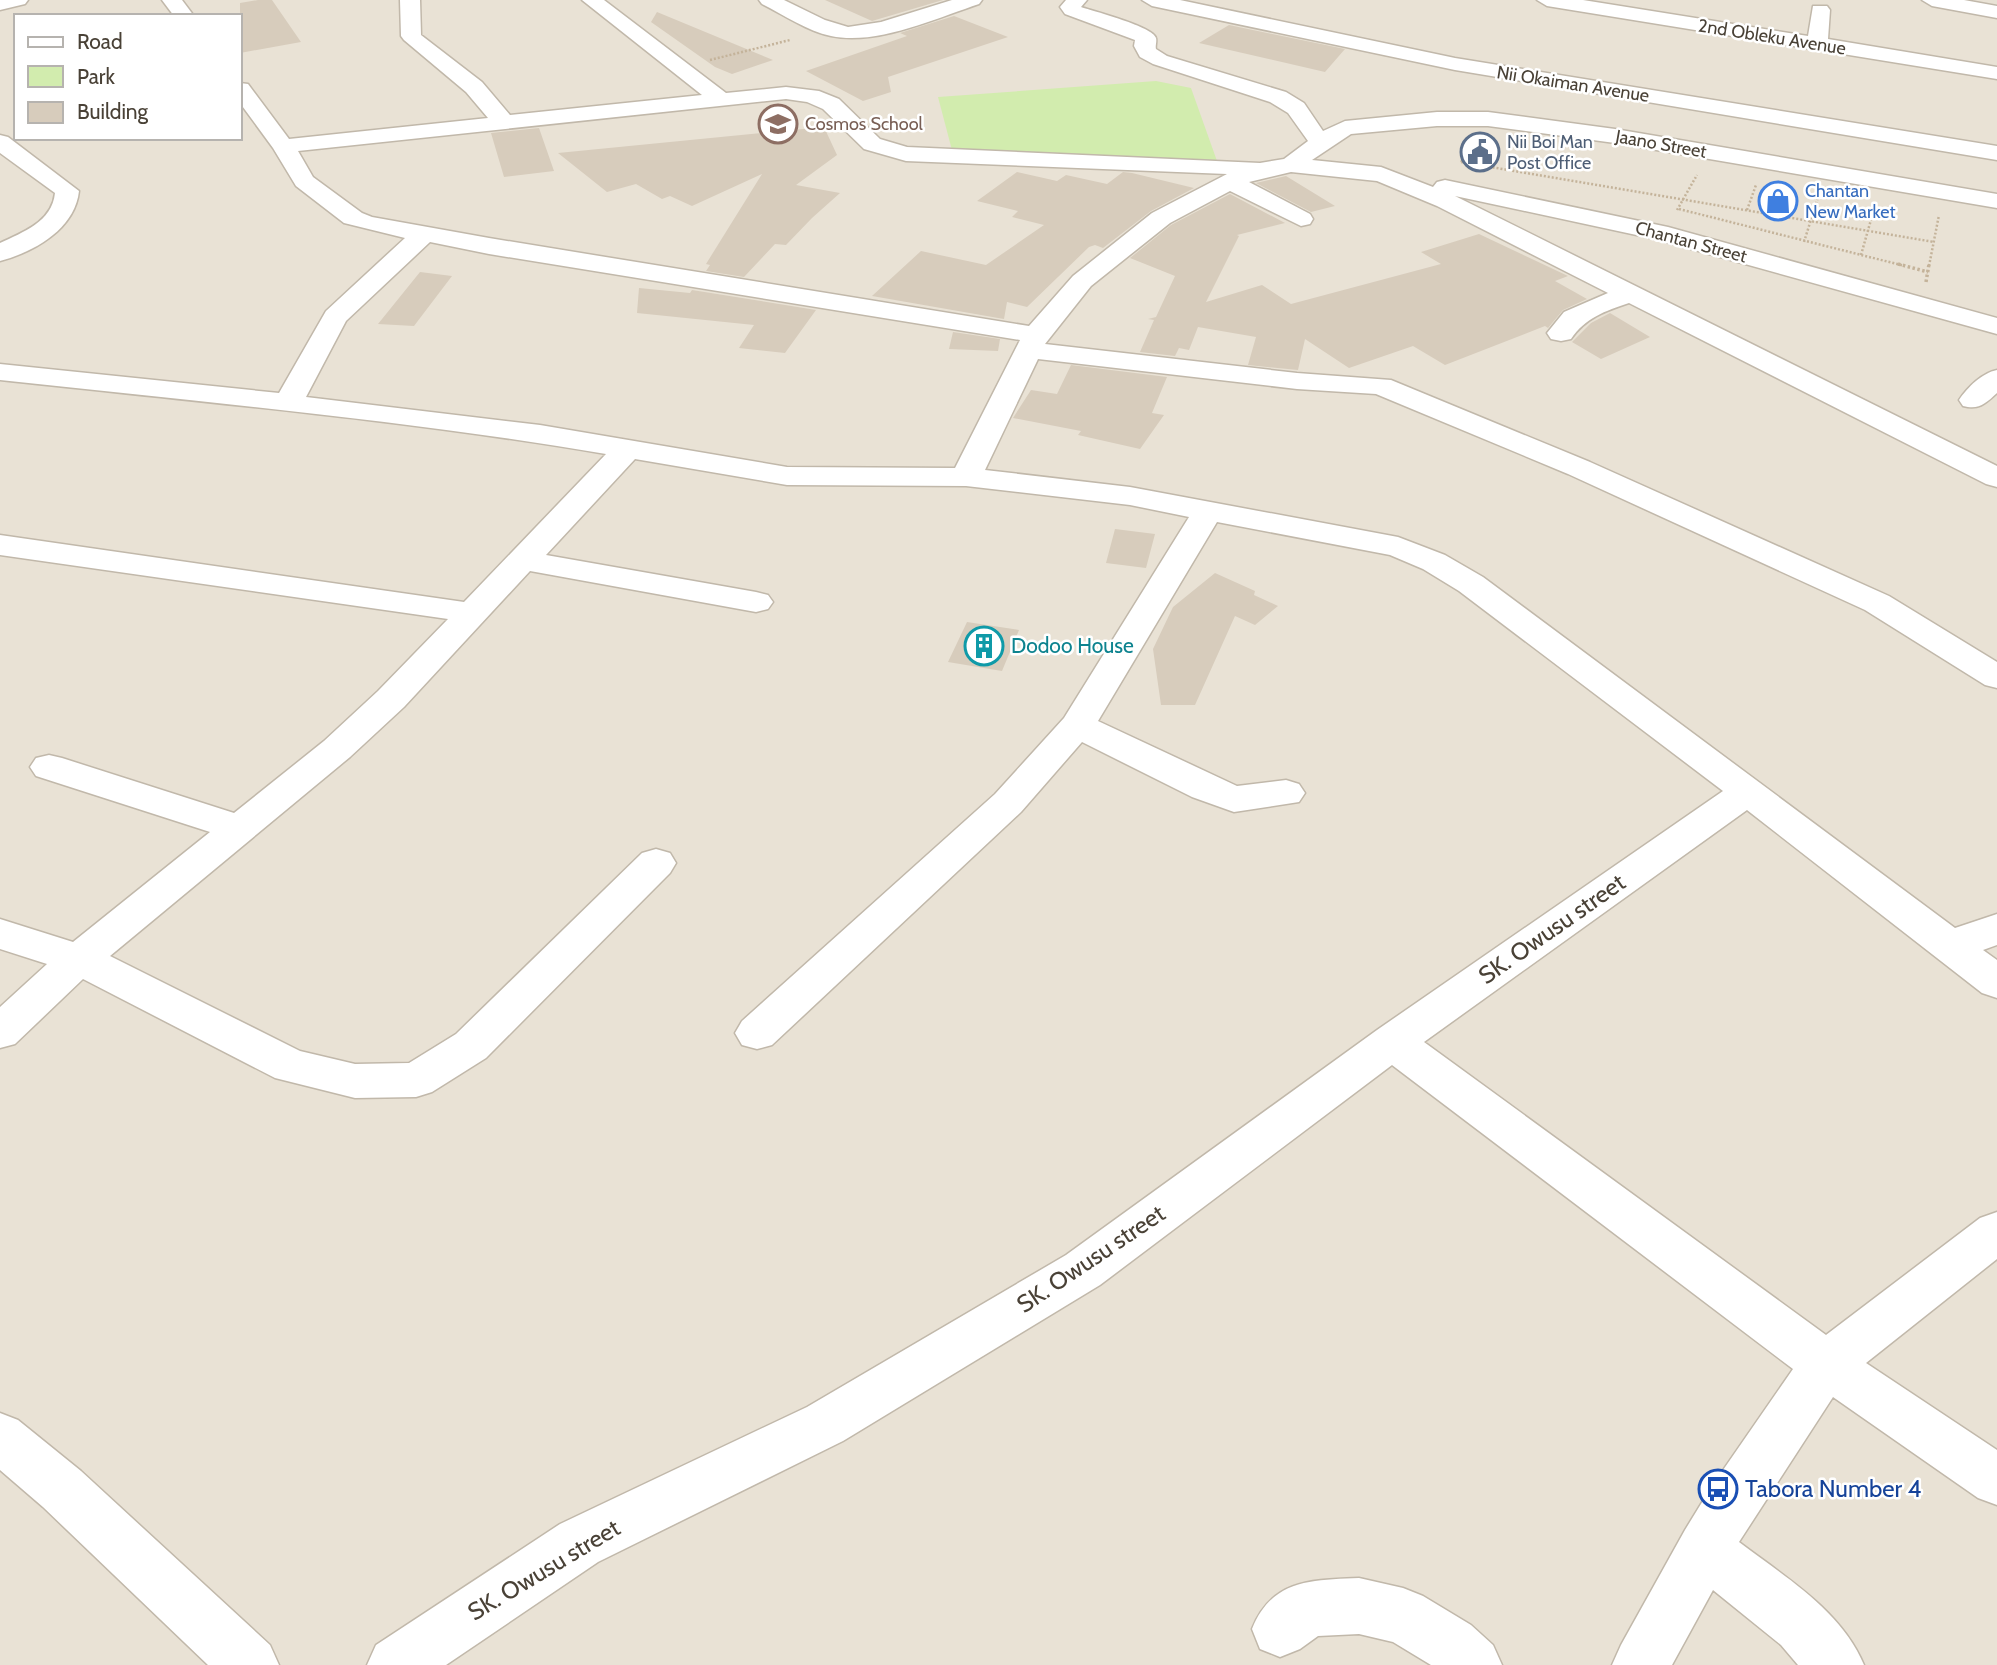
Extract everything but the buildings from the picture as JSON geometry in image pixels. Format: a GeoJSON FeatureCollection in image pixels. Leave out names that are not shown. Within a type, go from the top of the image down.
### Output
{"type":"FeatureCollection","features":[{"type":"Feature","properties":{"kind":"street"},"geometry":{"type":"LineString","coordinates":[[0,4],[18,0]]}},
{"type":"Feature","properties":{"kind":"street"},"geometry":{"type":"LineString","coordinates":[[410,0],[411,36],[474,87],[504,123]]}},
{"type":"Feature","properties":{"kind":"street"},"geometry":{"type":"LineString","coordinates":[[592,0],[722,100]]}},
{"type":"Feature","properties":{"kind":"street"},"geometry":{"type":"LineString","coordinates":[[769,0],[833,30],[850,33],[872,30],[972,0]]}},
{"type":"Feature","properties":{"kind":"street"},"geometry":{"type":"LineString","coordinates":[[1077,0],[1070,7],[1072,10],[1134,31],[1146,38],[1144,46],[1147,53],[1160,60],[1210,74],[1287,102],[1296,108],[1320,143]]}},
{"type":"Feature","properties":{"kind":"street","name":"Nii Okaiman Avenue"},"geometry":{"type":"LineString","coordinates":[[1152,0],[1455,64],[1997,153]]}},
{"type":"Feature","properties":{"kind":"street","name":"2nd Obleku Avenue"},"geometry":{"type":"LineString","coordinates":[[1547,0],[1997,73]]}},
{"type":"Feature","properties":{"kind":"street"},"geometry":{"type":"LineString","coordinates":[[1932,0],[1997,12]]}},
{"type":"Feature","properties":{"kind":"street"},"geometry":{"type":"LineString","coordinates":[[1817,44],[1820,10]]}},
{"type":"Feature","properties":{"kind":"street"},"geometry":{"type":"LineString","coordinates":[[1734,111],[1745,90]]}},
{"type":"Feature","properties":{"kind":"street"},"geometry":{"type":"LineString","coordinates":[[242,92],[283,146],[304,181],[353,218],[385,228],[1032,343],[1297,382],[1381,386],[1579,468],[1877,603],[1997,677]]}},
{"type":"Feature","properties":{"kind":"street"},"geometry":{"type":"LineString","coordinates":[[283,146],[786,93],[811,96],[831,104],[872,144],[906,154],[1281,167],[1381,174],[1446,201],[1997,478]]}},
{"type":"Feature","properties":{"kind":"street","name":"Jaano Street"},"geometry":{"type":"LineString","coordinates":[[1281,167],[1345,128],[1437,119],[1488,119],[1541,124],[1997,201]]}},
{"type":"Feature","properties":{"kind":"street"},"geometry":{"type":"LineString","coordinates":[[0,142],[67,191],[68,203],[61,215],[35,236],[0,253]]}},
{"type":"Feature","properties":{"kind":"street"},"geometry":{"type":"LineString","coordinates":[[965,477],[1032,343],[1082,281],[1161,218],[1230,181],[1281,167]]}},
{"type":"Feature","properties":{"kind":"street","name":"Chantan Street"},"geometry":{"type":"LineString","coordinates":[[1381,174],[1659,232],[1997,327]]}},
{"type":"Feature","properties":{"kind":"street"},"geometry":{"type":"LineString","coordinates":[[1230,181],[1301,219]]}},
{"type":"Feature","properties":{"kind":"street"},"geometry":{"type":"LineString","coordinates":[[288,402],[335,317],[425,234]]}},
{"type":"Feature","properties":{"kind":"street"},"geometry":{"type":"LineString","coordinates":[[1561,333],[1568,321],[1630,294]]}},
{"type":"Feature","properties":{"kind":"street"},"geometry":{"type":"LineString","coordinates":[[0,372],[288,402],[629,448],[787,476],[965,477],[1130,496],[1398,547],[1434,562],[1471,584],[1997,982]]}},
{"type":"Feature","properties":{"kind":"street"},"geometry":{"type":"LineString","coordinates":[[1973,400],[1997,378]]}},
{"type":"Feature","properties":{"kind":"street"},"geometry":{"type":"LineString","coordinates":[[0,1032],[79,959],[337,749],[391,699],[629,448]]}},
{"type":"Feature","properties":{"kind":"street"},"geometry":{"type":"LineString","coordinates":[[757,1033],[1007,803],[1077,725],[1209,510]]}},
{"type":"Feature","properties":{"kind":"street"},"geometry":{"type":"LineString","coordinates":[[0,545],[473,613]]}},
{"type":"Feature","properties":{"kind":"street"},"geometry":{"type":"LineString","coordinates":[[521,560],[756,602]]}},
{"type":"Feature","properties":{"kind":"street"},"geometry":{"type":"LineString","coordinates":[[1077,725],[1205,788],[1234,799],[1286,793]]}},
{"type":"Feature","properties":{"kind":"street"},"geometry":{"type":"LineString","coordinates":[[49,767],[239,828]]}},
{"type":"Feature","properties":{"kind":"street","name":"SK. Owusu street"},"geometry":{"type":"LineString","coordinates":[[396,1665],[579,1543],[825,1424],[1083,1270],[1391,1042],[1748,791]]}},
{"type":"Feature","properties":{"kind":"street"},"geometry":{"type":"LineString","coordinates":[[0,934],[79,959],[290,1066],[355,1082],[416,1080],[471,1046],[656,863]]}},
{"type":"Feature","properties":{"kind":"street"},"geometry":{"type":"LineString","coordinates":[[1950,947],[1997,929]]}},
{"type":"Feature","properties":{"kind":"street"},"geometry":{"type":"LineString","coordinates":[[1391,1042],[1826,1364],[1997,1480]]}},
{"type":"Feature","properties":{"kind":"street"},"geometry":{"type":"LineString","coordinates":[[1641,1665],[1704,1549],[1759,1461],[1826,1364],[1997,1232]]}},
{"type":"Feature","properties":{"kind":"street"},"geometry":{"type":"LineString","coordinates":[[0,1437],[62,1489],[250,1665]]}},
{"type":"Feature","properties":{"kind":"street"},"geometry":{"type":"LineString","coordinates":[[1704,1549],[1801,1625],[1835,1665]]}},
{"type":"Feature","properties":{"kind":"street"},"geometry":{"type":"LineString","coordinates":[[1280,1629],[1308,1608],[1359,1606],[1403,1616],[1451,1646],[1473,1665]]}},
{"type":"Feature","properties":{"kind":"path"},"geometry":{"type":"LineString","coordinates":[[682,68],[833,30]]}},
{"type":"Feature","properties":{"kind":"path"},"geometry":{"type":"LineString","coordinates":[[1444,187],[1483,133],[1488,119]]}},
{"type":"Feature","properties":{"kind":"path"},"geometry":{"type":"LineString","coordinates":[[1659,232],[1684,200],[1708,152]]}},
{"type":"Feature","properties":{"kind":"path"},"geometry":{"type":"LineString","coordinates":[[1461,162],[1934,242]]}},
{"type":"Feature","properties":{"kind":"path"},"geometry":{"type":"LineString","coordinates":[[1777,266],[1805,241],[1824,172]]}},
{"type":"Feature","properties":{"kind":"path"},"geometry":{"type":"LineString","coordinates":[[1747,210],[1758,179]]}},
{"type":"Feature","properties":{"kind":"path"},"geometry":{"type":"LineString","coordinates":[[1922,307],[1943,192]]}},
{"type":"Feature","properties":{"kind":"path"},"geometry":{"type":"LineString","coordinates":[[1861,255],[1877,199]]}},
{"type":"Feature","properties":{"kind":"path"},"geometry":{"type":"LineString","coordinates":[[1678,209],[1928,272]]}},
{"type":"Feature","properties":{"kind":"shaded area"},"geometry":{"type":"Polygon","coordinates":[[[0,0],[1997,0],[1997,1665],[0,1665],[0,0]]]}},
{"type":"Feature","properties":{"kind":"green space"},"geometry":{"type":"Polygon","coordinates":[[[1156,81],[1191,88],[1217,161],[953,154],[938,97],[1156,81]]]}},
{"type":"Feature","properties":{"kind":"place","name":"Cosmos School"},"geometry":{"type":"Point","coordinates":[778,124]}},
{"type":"Feature","properties":{"kind":"place","name":"Nii Boi Man Post Office"},"geometry":{"type":"Point","coordinates":[1480,152]}},
{"type":"Feature","properties":{"kind":"place","name":"Chantan New Market"},"geometry":{"type":"Point","coordinates":[1778,201]}},
{"type":"Feature","properties":{"kind":"place","name":"Dodoo House"},"geometry":{"type":"Point","coordinates":[984,646]}},
{"type":"Feature","properties":{"kind":"place","name":"Tabora Number 4"},"geometry":{"type":"Point","coordinates":[1718,1489]}}]}
